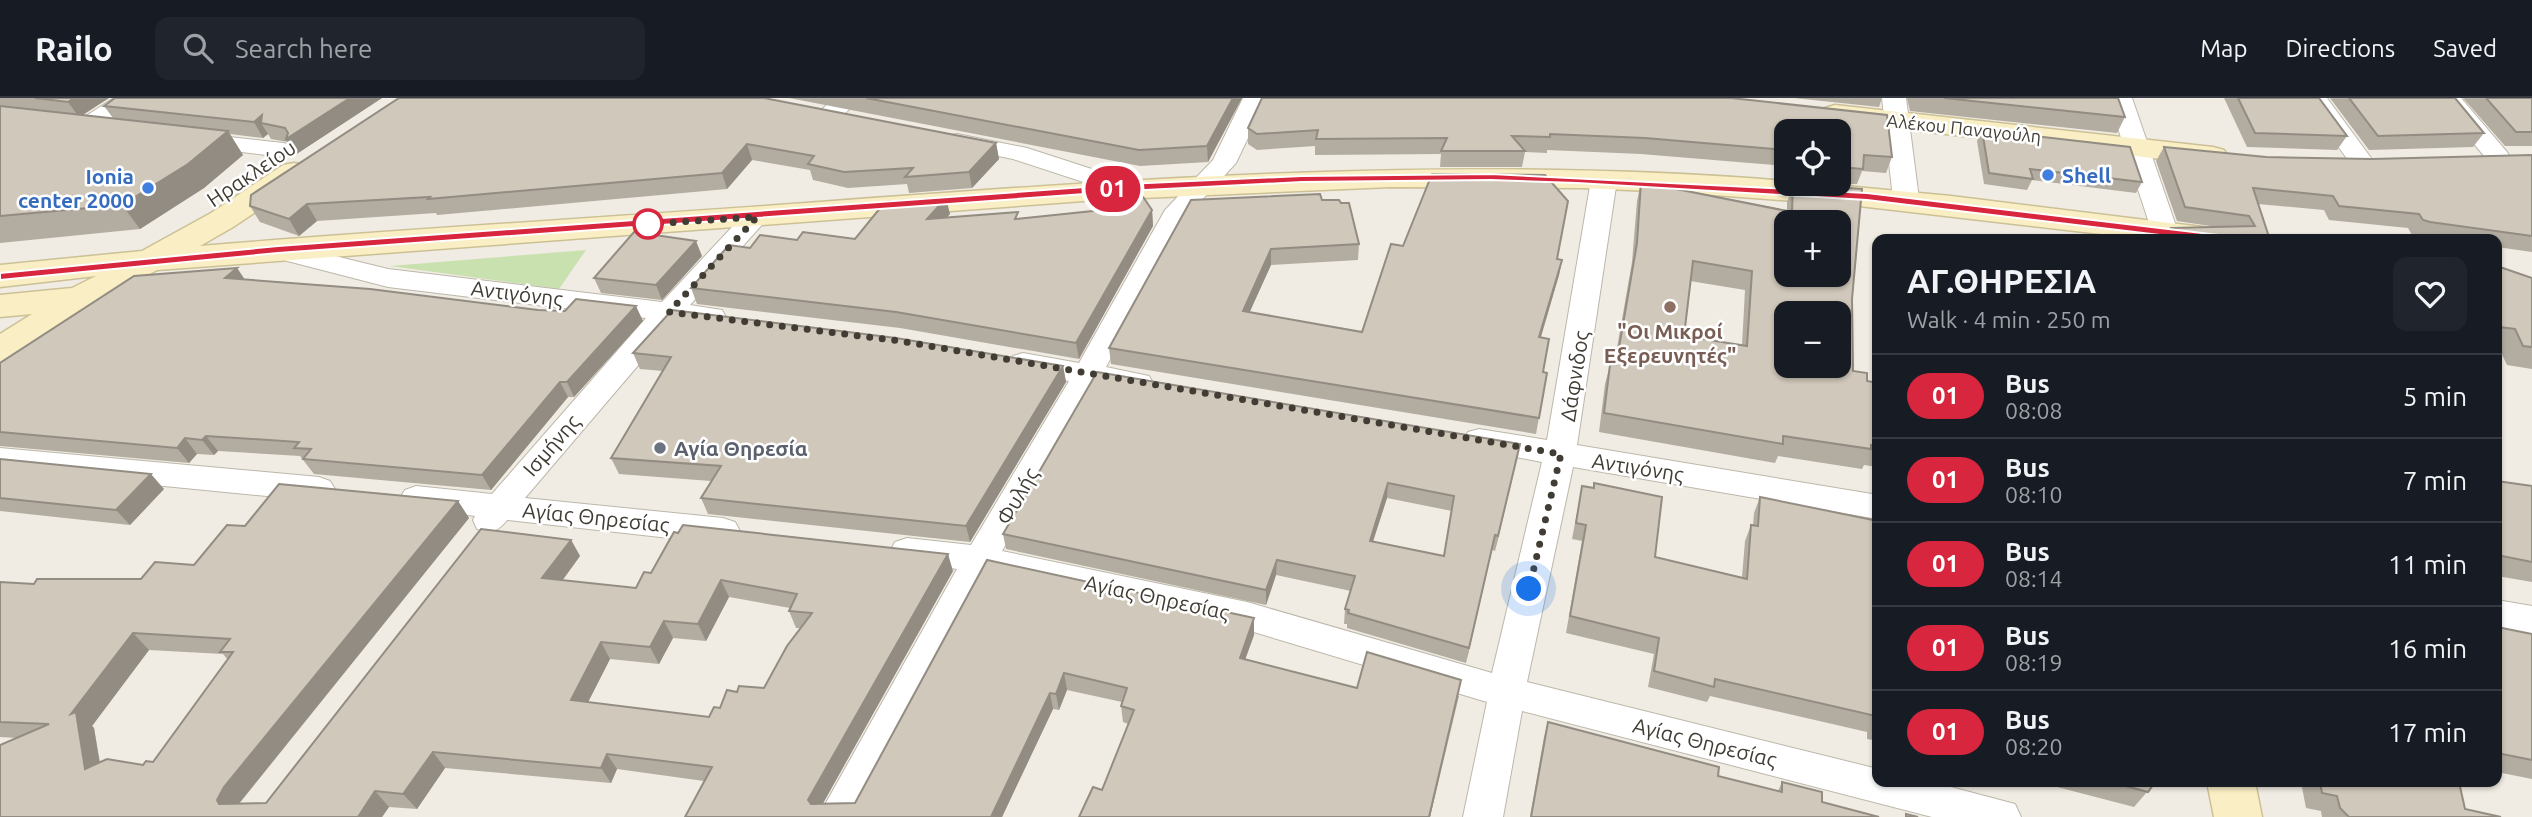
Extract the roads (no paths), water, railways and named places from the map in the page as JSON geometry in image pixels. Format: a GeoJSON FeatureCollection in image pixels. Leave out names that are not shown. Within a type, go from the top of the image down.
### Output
{"type":"FeatureCollection","features":[{"type":"Feature","properties":{"kind":"street"},"geometry":{"type":"LineString","coordinates":[[124,133],[72,127],[131,98]]}},
{"type":"Feature","properties":{"kind":"street","name":"Φυλής"},"geometry":{"type":"LineString","coordinates":[[838,817],[980,559],[1088,374],[1178,210],[1224,163],[1255,98]]}},
{"type":"Feature","properties":{"kind":"street"},"geometry":{"type":"LineString","coordinates":[[2120,98],[2165,232]]}},
{"type":"Feature","properties":{"kind":"street"},"geometry":{"type":"LineString","coordinates":[[2315,98],[2375,161]]}},
{"type":"Feature","properties":{"kind":"street"},"geometry":{"type":"LineString","coordinates":[[2448,98],[2509,157]]}},
{"type":"Feature","properties":{"kind":"street"},"geometry":{"type":"LineString","coordinates":[[1895,109],[1906,200]]}},
{"type":"Feature","properties":{"kind":"street","name":"Αλέκου Παναγούλη"},"geometry":{"type":"LineString","coordinates":[[1801,110],[1895,109],[2136,148],[2245,159]]}},
{"type":"Feature","properties":{"kind":"street"},"geometry":{"type":"LineString","coordinates":[[803,110],[844,111]]}},
{"type":"Feature","properties":{"kind":"street"},"geometry":{"type":"LineString","coordinates":[[163,137],[300,148]]}},
{"type":"Feature","properties":{"kind":"street"},"geometry":{"type":"LineString","coordinates":[[937,137],[1018,153],[1126,188]]}},
{"type":"Feature","properties":{"kind":"street","name":"Ηρακλείου"},"geometry":{"type":"LineString","coordinates":[[0,350],[146,261],[192,213],[300,148]]}},
{"type":"Feature","properties":{"kind":"street"},"geometry":{"type":"LineString","coordinates":[[2457,159],[2509,157]]}},
{"type":"Feature","properties":{"kind":"street"},"geometry":{"type":"LineString","coordinates":[[2322,161],[2375,161]]}},
{"type":"Feature","properties":{"kind":"street"},"geometry":{"type":"LineString","coordinates":[[0,276],[278,250],[1126,188],[1207,183],[1491,177],[1604,180],[1906,200],[2116,233],[2180,234]]}},
{"type":"Feature","properties":{"kind":"street","name":"Δάφνιδος"},"geometry":{"type":"LineString","coordinates":[[1483,817],[1506,692],[1561,454],[1604,180]]}},
{"type":"Feature","properties":{"kind":"street","name":"Ισμήνης"},"geometry":{"type":"LineString","coordinates":[[474,538],[669,312],[757,217]]}},
{"type":"Feature","properties":{"kind":"street","name":"Αντιγόνης"},"geometry":{"type":"LineString","coordinates":[[278,250],[388,278],[737,320]]}},
{"type":"Feature","properties":{"kind":"street"},"geometry":{"type":"LineString","coordinates":[[0,306],[83,297]]}},
{"type":"Feature","properties":{"kind":"street"},"geometry":{"type":"LineString","coordinates":[[994,358],[1169,388]]}},
{"type":"Feature","properties":{"kind":"street","name":"Αντιγόνης"},"geometry":{"type":"LineString","coordinates":[[1452,436],[1872,506]]}},
{"type":"Feature","properties":{"kind":"street"},"geometry":{"type":"LineString","coordinates":[[0,459],[347,492]]}},
{"type":"Feature","properties":{"kind":"street","name":"Αγίας Θηρεσίας"},"geometry":{"type":"LineString","coordinates":[[388,496],[760,535]]}},
{"type":"Feature","properties":{"kind":"street","name":"Αγίας Θηρεσίας"},"geometry":{"type":"LineString","coordinates":[[870,547],[980,559],[1247,617],[1506,692],[1872,784]]}},
{"type":"Feature","properties":{"kind":"street"},"geometry":{"type":"LineString","coordinates":[[2502,615],[2532,620]]}},
{"type":"Feature","properties":{"kind":"street","name":"Αγίας Θηρεσίας"},"geometry":{"type":"LineString","coordinates":[[1882,787],[2001,817]]}},
{"type":"Feature","properties":{"kind":"street"},"geometry":{"type":"LineString","coordinates":[[2232,787],[2238,817]]}},
{"type":"Feature","properties":{"kind":"place","name":"Shell"},"geometry":{"type":"Point","coordinates":[2048,175]}},
{"type":"Feature","properties":{"kind":"place","name":"Ionia center 2000"},"geometry":{"type":"Point","coordinates":[148,188]}},
{"type":"Feature","properties":{"kind":"place","name":"\"Οι Μικροί Εξερευνητές\""},"geometry":{"type":"Point","coordinates":[1670,307]}},
{"type":"Feature","properties":{"kind":"place","name":"Αγία Θηρεσία"},"geometry":{"type":"Point","coordinates":[660,448]}}]}
